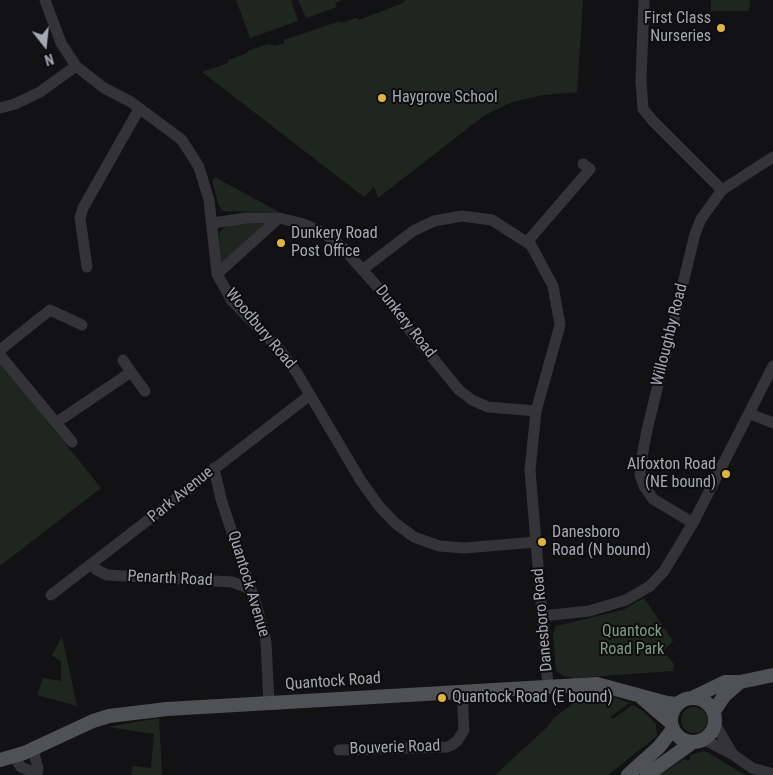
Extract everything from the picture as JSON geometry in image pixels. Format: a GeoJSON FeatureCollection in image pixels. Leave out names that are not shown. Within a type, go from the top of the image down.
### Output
{"type":"FeatureCollection","features":[{"type":"Feature","properties":{"kind":"main road"},"geometry":{"type":"LineString","coordinates":[[628,775],[659,747],[671,726],[670,714],[677,704],[717,685],[773,675]]}},
{"type":"Feature","properties":{"kind":"main road"},"geometry":{"type":"LineString","coordinates":[[646,775],[712,733],[714,717],[724,696],[740,682]]}},
{"type":"Feature","properties":{"kind":"main road","name":"Quantock Road"},"geometry":{"type":"LineString","coordinates":[[0,760],[14,757],[73,728],[109,716],[167,709],[597,684],[677,704]]}},
{"type":"Feature","properties":{"kind":"main road","name":"Quantock Road"},"geometry":{"type":"LineString","coordinates":[[640,696],[671,726]]}},
{"type":"Feature","properties":{"kind":"main road"},"geometry":{"type":"LineString","coordinates":[[694,697],[704,700],[714,717]]}},
{"type":"Feature","properties":{"kind":"main road"},"geometry":{"type":"LineString","coordinates":[[671,726],[683,740],[698,741]]}},
{"type":"Feature","properties":{"kind":"street","name":"Woodbury Road"},"geometry":{"type":"LineString","coordinates":[[45,0],[62,43],[76,66],[104,88],[139,109],[182,140],[199,167],[213,223],[213,250],[217,274],[232,301],[280,350],[310,395],[361,481],[379,506],[395,523],[414,537],[439,546],[465,548],[536,542]]}},
{"type":"Feature","properties":{"kind":"street"},"geometry":{"type":"LineString","coordinates":[[644,0],[641,81],[644,109],[659,127],[722,190]]}},
{"type":"Feature","properties":{"kind":"street"},"geometry":{"type":"LineString","coordinates":[[0,108],[15,104],[40,92],[76,66]]}},
{"type":"Feature","properties":{"kind":"street"},"geometry":{"type":"LineString","coordinates":[[86,268],[80,218],[83,208],[139,109]]}},
{"type":"Feature","properties":{"kind":"street","name":"Willoughby Road"},"geometry":{"type":"LineString","coordinates":[[694,523],[653,499],[644,486],[641,462],[695,234],[701,219],[722,190],[773,157]]}},
{"type":"Feature","properties":{"kind":"street"},"geometry":{"type":"LineString","coordinates":[[526,242],[590,169],[583,164]]}},
{"type":"Feature","properties":{"kind":"street"},"geometry":{"type":"LineString","coordinates":[[77,205],[73,213],[80,218]]}},
{"type":"Feature","properties":{"kind":"street","name":"Danesboro Road"},"geometry":{"type":"LineString","coordinates":[[362,270],[413,231],[434,221],[462,216],[492,220],[531,245],[553,286],[560,325],[536,411],[530,470],[548,686]]}},
{"type":"Feature","properties":{"kind":"street","name":"Dunkery Road"},"geometry":{"type":"LineString","coordinates":[[213,223],[246,218],[279,218],[304,224],[325,234],[343,248],[362,270],[458,390],[472,400],[488,407],[536,411]]}},
{"type":"Feature","properties":{"kind":"street"},"geometry":{"type":"LineString","coordinates":[[217,274],[279,218]]}},
{"type":"Feature","properties":{"kind":"street"},"geometry":{"type":"LineString","coordinates":[[0,350],[50,310],[82,326]]}},
{"type":"Feature","properties":{"kind":"street"},"geometry":{"type":"LineString","coordinates":[[0,355],[72,442]]}},
{"type":"Feature","properties":{"kind":"street"},"geometry":{"type":"LineString","coordinates":[[123,360],[145,391]]}},
{"type":"Feature","properties":{"kind":"street"},"geometry":{"type":"LineString","coordinates":[[543,616],[589,611],[626,600],[650,586],[675,556],[694,523],[773,366]]}},
{"type":"Feature","properties":{"kind":"street"},"geometry":{"type":"LineString","coordinates":[[57,422],[131,372]]}},
{"type":"Feature","properties":{"kind":"street","name":"Park Avenue"},"geometry":{"type":"LineString","coordinates":[[51,595],[310,395]]}},
{"type":"Feature","properties":{"kind":"street"},"geometry":{"type":"LineString","coordinates":[[750,414],[773,423]]}},
{"type":"Feature","properties":{"kind":"street","name":"Quantock Avenue"},"geometry":{"type":"LineString","coordinates":[[214,468],[221,499],[251,588],[266,642],[269,703]]}},
{"type":"Feature","properties":{"kind":"street","name":"Penarth Road"},"geometry":{"type":"LineString","coordinates":[[92,565],[107,575],[232,582],[251,588]]}},
{"type":"Feature","properties":{"kind":"street","name":"Bouverie Road"},"geometry":{"type":"LineString","coordinates":[[339,750],[447,747],[452,745],[458,740],[464,730],[462,691]]}},
{"type":"Feature","properties":{"kind":"street"},"geometry":{"type":"LineString","coordinates":[[714,717],[732,754]]}},
{"type":"Feature","properties":{"kind":"street"},"geometry":{"type":"LineString","coordinates":[[698,741],[732,754],[752,768],[773,774]]}},
{"type":"Feature","properties":{"kind":"street"},"geometry":{"type":"LineString","coordinates":[[14,757],[21,767],[38,775],[33,748]]}},
{"type":"Feature","properties":{"kind":"green space"},"geometry":{"type":"Polygon","coordinates":[[[236,0],[291,0],[298,21],[250,38],[236,0]]]}},
{"type":"Feature","properties":{"kind":"green space"},"geometry":{"type":"Polygon","coordinates":[[[298,0],[342,0],[335,3],[337,7],[306,18],[298,0]]]}},
{"type":"Feature","properties":{"kind":"green space","name":"Haygrove School"},"geometry":{"type":"Polygon","coordinates":[[[405,0],[583,0],[577,92],[543,95],[512,102],[485,115],[378,198],[374,187],[364,197],[202,72],[228,63],[228,60],[245,54],[250,50],[269,44],[275,46],[284,43],[284,40],[340,21],[341,23],[356,18],[359,20],[403,3],[405,0]]]}},
{"type":"Feature","properties":{"kind":"green space"},"geometry":{"type":"Polygon","coordinates":[[[711,0],[750,0],[749,11],[711,11],[711,0]]]}},
{"type":"Feature","properties":{"kind":"green space"},"geometry":{"type":"Polygon","coordinates":[[[215,177],[279,212],[223,211],[219,206],[212,181],[215,177]]]}},
{"type":"Feature","properties":{"kind":"green space"},"geometry":{"type":"Polygon","coordinates":[[[239,223],[264,224],[226,263],[220,263],[219,233],[225,227],[239,223]]]}},
{"type":"Feature","properties":{"kind":"green space"},"geometry":{"type":"Polygon","coordinates":[[[0,362],[101,488],[0,566],[0,362]]]}},
{"type":"Feature","properties":{"kind":"green space","name":"Quantock Road Park"},"geometry":{"type":"Polygon","coordinates":[[[644,598],[673,641],[663,651],[674,664],[673,671],[574,678],[564,676],[556,671],[553,634],[556,626],[623,610],[644,598]]]}},
{"type":"Feature","properties":{"kind":"green space"},"geometry":{"type":"Polygon","coordinates":[[[62,636],[77,706],[37,695],[43,678],[61,681],[61,661],[52,656],[62,636]]]}},
{"type":"Feature","properties":{"kind":"green space"},"geometry":{"type":"Polygon","coordinates":[[[592,692],[615,697],[629,703],[610,717],[613,719],[632,705],[643,711],[656,724],[657,736],[608,775],[495,775],[546,728],[554,718],[577,700],[577,693],[592,692]]]}},
{"type":"Feature","properties":{"kind":"green space"},"geometry":{"type":"Polygon","coordinates":[[[694,707],[703,711],[707,720],[703,729],[694,733],[685,729],[681,720],[685,711],[694,707]]]}},
{"type":"Feature","properties":{"kind":"green space"},"geometry":{"type":"Polygon","coordinates":[[[159,718],[162,775],[131,775],[133,766],[151,768],[154,734],[108,727],[159,718]]]}},
{"type":"Feature","properties":{"kind":"green space"},"geometry":{"type":"Polygon","coordinates":[[[703,751],[745,775],[659,775],[684,759],[689,761],[691,755],[703,751]]]}},
{"type":"Feature","properties":{"kind":"place","name":"First Class Nurseries"},"geometry":{"type":"Point","coordinates":[721,28]}},
{"type":"Feature","properties":{"kind":"place","name":"Haygrove School"},"geometry":{"type":"Point","coordinates":[382,98]}},
{"type":"Feature","properties":{"kind":"place","name":"Dunkery Road Post Office"},"geometry":{"type":"Point","coordinates":[281,243]}},
{"type":"Feature","properties":{"kind":"place","name":"Alfoxton Road (NE bound)"},"geometry":{"type":"Point","coordinates":[726,474]}},
{"type":"Feature","properties":{"kind":"place","name":"Danesboro Road (N bound)"},"geometry":{"type":"Point","coordinates":[542,542]}},
{"type":"Feature","properties":{"kind":"place","name":"Quantock Road (E bound)"},"geometry":{"type":"Point","coordinates":[442,698]}}]}
